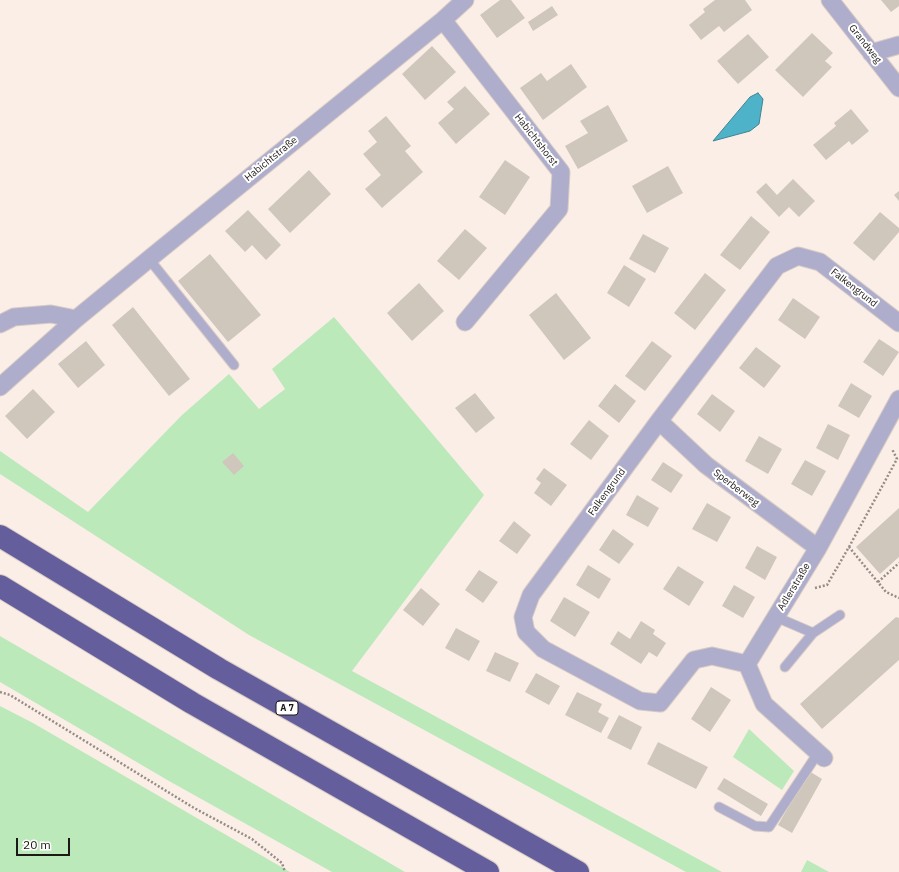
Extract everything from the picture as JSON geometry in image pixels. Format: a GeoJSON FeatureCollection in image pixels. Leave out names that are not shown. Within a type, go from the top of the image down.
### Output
{"type":"FeatureCollection","features":[{"type":"Feature","properties":{"kind":"highway","name":"A 7"},"geometry":{"type":"LineString","coordinates":[[0,536],[219,669],[578,872]]}},
{"type":"Feature","properties":{"kind":"highway"},"geometry":{"type":"LineString","coordinates":[[0,586],[192,703],[488,872]]}},
{"type":"Feature","properties":{"kind":"street","name":"Habichtstraße"},"geometry":{"type":"LineString","coordinates":[[0,387],[76,319],[443,20],[465,0]]}},
{"type":"Feature","properties":{"kind":"street","name":"Grandweg"},"geometry":{"type":"LineString","coordinates":[[830,0],[899,88]]}},
{"type":"Feature","properties":{"kind":"street","name":"Habichtshorst"},"geometry":{"type":"LineString","coordinates":[[443,20],[561,172],[559,209],[465,322]]}},
{"type":"Feature","properties":{"kind":"street"},"geometry":{"type":"LineString","coordinates":[[871,53],[899,45]]}},
{"type":"Feature","properties":{"kind":"street","name":"Falkengrund"},"geometry":{"type":"LineString","coordinates":[[747,664],[712,656],[694,660],[660,702],[640,701],[543,649],[526,632],[523,617],[531,595],[659,421],[777,266],[798,256],[820,262],[899,323]]}},
{"type":"Feature","properties":{"kind":"street"},"geometry":{"type":"LineString","coordinates":[[0,324],[14,317],[51,314],[76,319]]}},
{"type":"Feature","properties":{"kind":"street","name":"Adlerstraße"},"geometry":{"type":"LineString","coordinates":[[747,664],[818,548],[899,399]]}},
{"type":"Feature","properties":{"kind":"street","name":"Sperberweg"},"geometry":{"type":"LineString","coordinates":[[659,421],[706,465],[818,548]]}},
{"type":"Feature","properties":{"kind":"street"},"geometry":{"type":"LineString","coordinates":[[747,664],[764,704],[821,756]]}},
{"type":"Feature","properties":{"kind":"lane"},"geometry":{"type":"LineString","coordinates":[[149,259],[234,365]]}},
{"type":"Feature","properties":{"kind":"lane"},"geometry":{"type":"LineString","coordinates":[[785,667],[813,633],[840,615]]}},
{"type":"Feature","properties":{"kind":"lane"},"geometry":{"type":"LineString","coordinates":[[776,617],[813,633]]}},
{"type":"Feature","properties":{"kind":"lane"},"geometry":{"type":"LineString","coordinates":[[718,807],[755,826],[769,827],[821,756]]}},
{"type":"Feature","properties":{"kind":"path"},"geometry":{"type":"LineString","coordinates":[[796,584],[806,590],[827,585],[849,547],[898,459],[882,430]]}},
{"type":"Feature","properties":{"kind":"path"},"geometry":{"type":"LineString","coordinates":[[849,547],[886,592],[899,598]]}},
{"type":"Feature","properties":{"kind":"path"},"geometry":{"type":"LineString","coordinates":[[878,582],[899,563]]}},
{"type":"Feature","properties":{"kind":"path"},"geometry":{"type":"LineString","coordinates":[[0,692],[10,695],[194,808],[252,839],[282,863],[284,872]]}},
{"type":"Feature","properties":{"kind":"green space"},"geometry":{"type":"Polygon","coordinates":[[[334,317],[484,495],[352,671],[722,872],[686,872],[249,635],[0,474],[0,451],[88,512],[182,415],[229,374],[259,409],[285,389],[272,369],[334,317]]]}},
{"type":"Feature","properties":{"kind":"green space"},"geometry":{"type":"Polygon","coordinates":[[[0,636],[405,872],[332,872],[169,781],[0,682],[0,636]]]}},
{"type":"Feature","properties":{"kind":"green space"},"geometry":{"type":"Polygon","coordinates":[[[0,706],[33,723],[290,872],[0,872],[0,706]]]}},
{"type":"Feature","properties":{"kind":"green space"},"geometry":{"type":"Polygon","coordinates":[[[749,729],[794,771],[782,790],[733,757],[749,729]]]}},
{"type":"Feature","properties":{"kind":"green space"},"geometry":{"type":"Polygon","coordinates":[[[807,860],[829,872],[801,872],[807,860]]]}},
{"type":"Feature","properties":{"kind":"water"},"geometry":{"type":"Polygon","coordinates":[[[758,93],[763,99],[759,124],[750,131],[713,141],[750,97],[758,93]]]}},
{"type":"Feature","properties":{"kind":"building"},"geometry":{"type":"Polygon","coordinates":[[[500,0],[511,0],[525,18],[497,38],[480,15],[500,0]]]}},
{"type":"Feature","properties":{"kind":"building"},"geometry":{"type":"Polygon","coordinates":[[[715,0],[745,0],[752,10],[724,32],[719,26],[701,40],[689,25],[705,12],[703,9],[715,0]]]}},
{"type":"Feature","properties":{"kind":"building"},"geometry":{"type":"Polygon","coordinates":[[[881,0],[899,0],[899,6],[891,12],[881,0]]]}},
{"type":"Feature","properties":{"kind":"building"},"geometry":{"type":"Polygon","coordinates":[[[552,6],[558,15],[533,31],[528,22],[552,6]]]}},
{"type":"Feature","properties":{"kind":"building"},"geometry":{"type":"Polygon","coordinates":[[[812,33],[833,53],[825,61],[832,67],[803,97],[775,70],[812,33]]]}},
{"type":"Feature","properties":{"kind":"building"},"geometry":{"type":"Polygon","coordinates":[[[748,34],[769,57],[738,84],[717,61],[748,34]]]}},
{"type":"Feature","properties":{"kind":"building"},"geometry":{"type":"Polygon","coordinates":[[[432,46],[456,72],[425,100],[402,74],[432,46]]]}},
{"type":"Feature","properties":{"kind":"building"},"geometry":{"type":"Polygon","coordinates":[[[571,64],[587,87],[543,120],[520,88],[541,73],[547,81],[571,64]]]}},
{"type":"Feature","properties":{"kind":"building"},"geometry":{"type":"Polygon","coordinates":[[[465,86],[490,114],[456,144],[438,123],[454,109],[447,102],[465,86]]]}},
{"type":"Feature","properties":{"kind":"building"},"geometry":{"type":"Polygon","coordinates":[[[608,105],[628,141],[578,169],[565,146],[588,133],[580,121],[608,105]]]}},
{"type":"Feature","properties":{"kind":"building"},"geometry":{"type":"Polygon","coordinates":[[[851,109],[869,131],[852,145],[849,141],[826,160],[813,145],[836,126],[834,123],[851,109]]]}},
{"type":"Feature","properties":{"kind":"building"},"geometry":{"type":"Polygon","coordinates":[[[386,116],[411,146],[405,151],[423,172],[382,208],[365,189],[381,175],[363,154],[377,142],[368,131],[386,116]]]}},
{"type":"Feature","properties":{"kind":"building"},"geometry":{"type":"Polygon","coordinates":[[[505,160],[530,177],[505,215],[479,197],[505,160]]]}},
{"type":"Feature","properties":{"kind":"building"},"geometry":{"type":"Polygon","coordinates":[[[668,166],[683,193],[647,213],[632,186],[668,166]]]}},
{"type":"Feature","properties":{"kind":"building"},"geometry":{"type":"Polygon","coordinates":[[[309,170],[331,194],[290,233],[268,209],[309,170]]]}},
{"type":"Feature","properties":{"kind":"building"},"geometry":{"type":"Polygon","coordinates":[[[793,179],[815,201],[799,217],[789,207],[779,217],[756,192],[766,183],[777,195],[793,179]]]}},
{"type":"Feature","properties":{"kind":"building"},"geometry":{"type":"Polygon","coordinates":[[[899,191],[899,201],[894,195],[899,191]]]}},
{"type":"Feature","properties":{"kind":"building"},"geometry":{"type":"Polygon","coordinates":[[[248,210],[281,245],[266,260],[252,245],[245,252],[225,231],[248,210]]]}},
{"type":"Feature","properties":{"kind":"building"},"geometry":{"type":"Polygon","coordinates":[[[880,212],[899,228],[899,232],[874,261],[853,243],[880,212]]]}},
{"type":"Feature","properties":{"kind":"building"},"geometry":{"type":"Polygon","coordinates":[[[751,216],[770,232],[740,270],[720,255],[751,216]]]}},
{"type":"Feature","properties":{"kind":"building"},"geometry":{"type":"Polygon","coordinates":[[[465,229],[487,248],[459,280],[437,261],[465,229]]]}},
{"type":"Feature","properties":{"kind":"building"},"geometry":{"type":"Polygon","coordinates":[[[643,234],[669,248],[655,273],[629,259],[643,234]]]}},
{"type":"Feature","properties":{"kind":"building"},"geometry":{"type":"Polygon","coordinates":[[[210,254],[261,315],[228,342],[178,281],[210,254]]]}},
{"type":"Feature","properties":{"kind":"building"},"geometry":{"type":"Polygon","coordinates":[[[624,265],[646,279],[629,307],[607,293],[624,265]]]}},
{"type":"Feature","properties":{"kind":"building"},"geometry":{"type":"Polygon","coordinates":[[[705,273],[726,290],[695,330],[674,313],[705,273]]]}},
{"type":"Feature","properties":{"kind":"building"},"geometry":{"type":"Polygon","coordinates":[[[419,283],[444,311],[412,341],[387,313],[419,283]]]}},
{"type":"Feature","properties":{"kind":"building"},"geometry":{"type":"Polygon","coordinates":[[[556,293],[591,338],[564,360],[529,315],[556,293]]]}},
{"type":"Feature","properties":{"kind":"building"},"geometry":{"type":"Polygon","coordinates":[[[793,298],[820,317],[805,339],[778,320],[793,298]]]}},
{"type":"Feature","properties":{"kind":"building"},"geometry":{"type":"Polygon","coordinates":[[[133,307],[190,379],[169,396],[112,325],[133,307]]]}},
{"type":"Feature","properties":{"kind":"building"},"geometry":{"type":"Polygon","coordinates":[[[879,339],[899,352],[883,376],[863,362],[879,339]]]}},
{"type":"Feature","properties":{"kind":"building"},"geometry":{"type":"Polygon","coordinates":[[[86,341],[105,365],[78,388],[58,364],[86,341]]]}},
{"type":"Feature","properties":{"kind":"building"},"geometry":{"type":"Polygon","coordinates":[[[652,341],[672,356],[645,391],[625,376],[652,341]]]}},
{"type":"Feature","properties":{"kind":"building"},"geometry":{"type":"Polygon","coordinates":[[[756,347],[781,366],[764,388],[739,368],[756,347]]]}},
{"type":"Feature","properties":{"kind":"building"},"geometry":{"type":"Polygon","coordinates":[[[851,383],[872,396],[859,418],[838,406],[851,383]]]}},
{"type":"Feature","properties":{"kind":"building"},"geometry":{"type":"Polygon","coordinates":[[[615,384],[636,401],[619,423],[598,406],[615,384]]]}},
{"type":"Feature","properties":{"kind":"building"},"geometry":{"type":"Polygon","coordinates":[[[33,389],[55,412],[27,439],[5,416],[33,389]]]}},
{"type":"Feature","properties":{"kind":"building"},"geometry":{"type":"Polygon","coordinates":[[[475,393],[495,418],[476,433],[455,408],[475,393]]]}},
{"type":"Feature","properties":{"kind":"building"},"geometry":{"type":"Polygon","coordinates":[[[712,394],[735,411],[720,432],[697,414],[712,394]]]}},
{"type":"Feature","properties":{"kind":"building"},"geometry":{"type":"Polygon","coordinates":[[[589,420],[609,436],[591,460],[570,444],[589,420]]]}},
{"type":"Feature","properties":{"kind":"building"},"geometry":{"type":"Polygon","coordinates":[[[828,424],[850,435],[838,460],[816,448],[828,424]]]}},
{"type":"Feature","properties":{"kind":"building"},"geometry":{"type":"Polygon","coordinates":[[[759,436],[782,449],[768,474],[745,461],[759,436]]]}},
{"type":"Feature","properties":{"kind":"building"},"geometry":{"type":"Polygon","coordinates":[[[233,453],[244,466],[234,475],[222,462],[233,453]]]}},
{"type":"Feature","properties":{"kind":"building"},"geometry":{"type":"Polygon","coordinates":[[[805,460],[826,471],[812,496],[791,484],[805,460]]]}},
{"type":"Feature","properties":{"kind":"building"},"geometry":{"type":"Polygon","coordinates":[[[663,462],[683,475],[671,493],[651,480],[663,462]]]}},
{"type":"Feature","properties":{"kind":"building"},"geometry":{"type":"Polygon","coordinates":[[[544,468],[567,485],[551,506],[534,493],[541,483],[536,479],[544,468]]]}},
{"type":"Feature","properties":{"kind":"building"},"geometry":{"type":"Polygon","coordinates":[[[637,495],[659,508],[648,527],[626,515],[637,495]]]}},
{"type":"Feature","properties":{"kind":"building"},"geometry":{"type":"Polygon","coordinates":[[[707,503],[731,517],[717,542],[692,529],[707,503]]]}},
{"type":"Feature","properties":{"kind":"building"},"geometry":{"type":"Polygon","coordinates":[[[899,508],[899,557],[880,574],[856,547],[899,508]]]}},
{"type":"Feature","properties":{"kind":"building"},"geometry":{"type":"Polygon","coordinates":[[[514,521],[531,535],[517,554],[499,541],[514,521]]]}},
{"type":"Feature","properties":{"kind":"building"},"geometry":{"type":"Polygon","coordinates":[[[613,529],[634,544],[619,564],[599,550],[613,529]]]}},
{"type":"Feature","properties":{"kind":"building"},"geometry":{"type":"Polygon","coordinates":[[[757,546],[777,557],[765,580],[745,568],[757,546]]]}},
{"type":"Feature","properties":{"kind":"building"},"geometry":{"type":"Polygon","coordinates":[[[588,565],[611,579],[599,599],[576,585],[588,565]]]}},
{"type":"Feature","properties":{"kind":"building"},"geometry":{"type":"Polygon","coordinates":[[[678,566],[704,582],[689,606],[663,589],[678,566]]]}},
{"type":"Feature","properties":{"kind":"building"},"geometry":{"type":"Polygon","coordinates":[[[479,570],[498,582],[483,603],[465,590],[479,570]]]}},
{"type":"Feature","properties":{"kind":"building"},"geometry":{"type":"Polygon","coordinates":[[[734,585],[755,597],[743,618],[722,606],[734,585]]]}},
{"type":"Feature","properties":{"kind":"building"},"geometry":{"type":"Polygon","coordinates":[[[421,588],[440,604],[423,626],[403,610],[421,588]]]}},
{"type":"Feature","properties":{"kind":"building"},"geometry":{"type":"Polygon","coordinates":[[[564,597],[590,612],[575,637],[550,621],[564,597]]]}},
{"type":"Feature","properties":{"kind":"building"},"geometry":{"type":"Polygon","coordinates":[[[896,617],[899,618],[899,660],[822,729],[800,704],[896,617]]]}},
{"type":"Feature","properties":{"kind":"building"},"geometry":{"type":"Polygon","coordinates":[[[641,621],[655,630],[653,634],[666,643],[657,657],[649,652],[641,664],[610,644],[618,631],[630,639],[641,621]]]}},
{"type":"Feature","properties":{"kind":"building"},"geometry":{"type":"Polygon","coordinates":[[[456,628],[480,641],[469,661],[445,648],[456,628]]]}},
{"type":"Feature","properties":{"kind":"building"},"geometry":{"type":"Polygon","coordinates":[[[495,652],[519,663],[510,682],[486,671],[495,652]]]}},
{"type":"Feature","properties":{"kind":"building"},"geometry":{"type":"Polygon","coordinates":[[[536,673],[560,686],[549,705],[525,692],[536,673]]]}},
{"type":"Feature","properties":{"kind":"building"},"geometry":{"type":"Polygon","coordinates":[[[711,687],[731,700],[710,732],[691,719],[711,687]]]}},
{"type":"Feature","properties":{"kind":"building"},"geometry":{"type":"Polygon","coordinates":[[[577,692],[602,704],[598,712],[609,718],[601,733],[565,715],[577,692]]]}},
{"type":"Feature","properties":{"kind":"building"},"geometry":{"type":"Polygon","coordinates":[[[619,715],[642,727],[631,750],[607,738],[619,715]]]}},
{"type":"Feature","properties":{"kind":"building"},"geometry":{"type":"Polygon","coordinates":[[[658,742],[708,767],[696,789],[647,764],[658,742]]]}},
{"type":"Feature","properties":{"kind":"building"},"geometry":{"type":"Polygon","coordinates":[[[809,771],[822,779],[792,833],[778,825],[809,771]]]}},
{"type":"Feature","properties":{"kind":"building"},"geometry":{"type":"Polygon","coordinates":[[[724,778],[768,804],[761,816],[717,789],[724,778]]]}}]}
